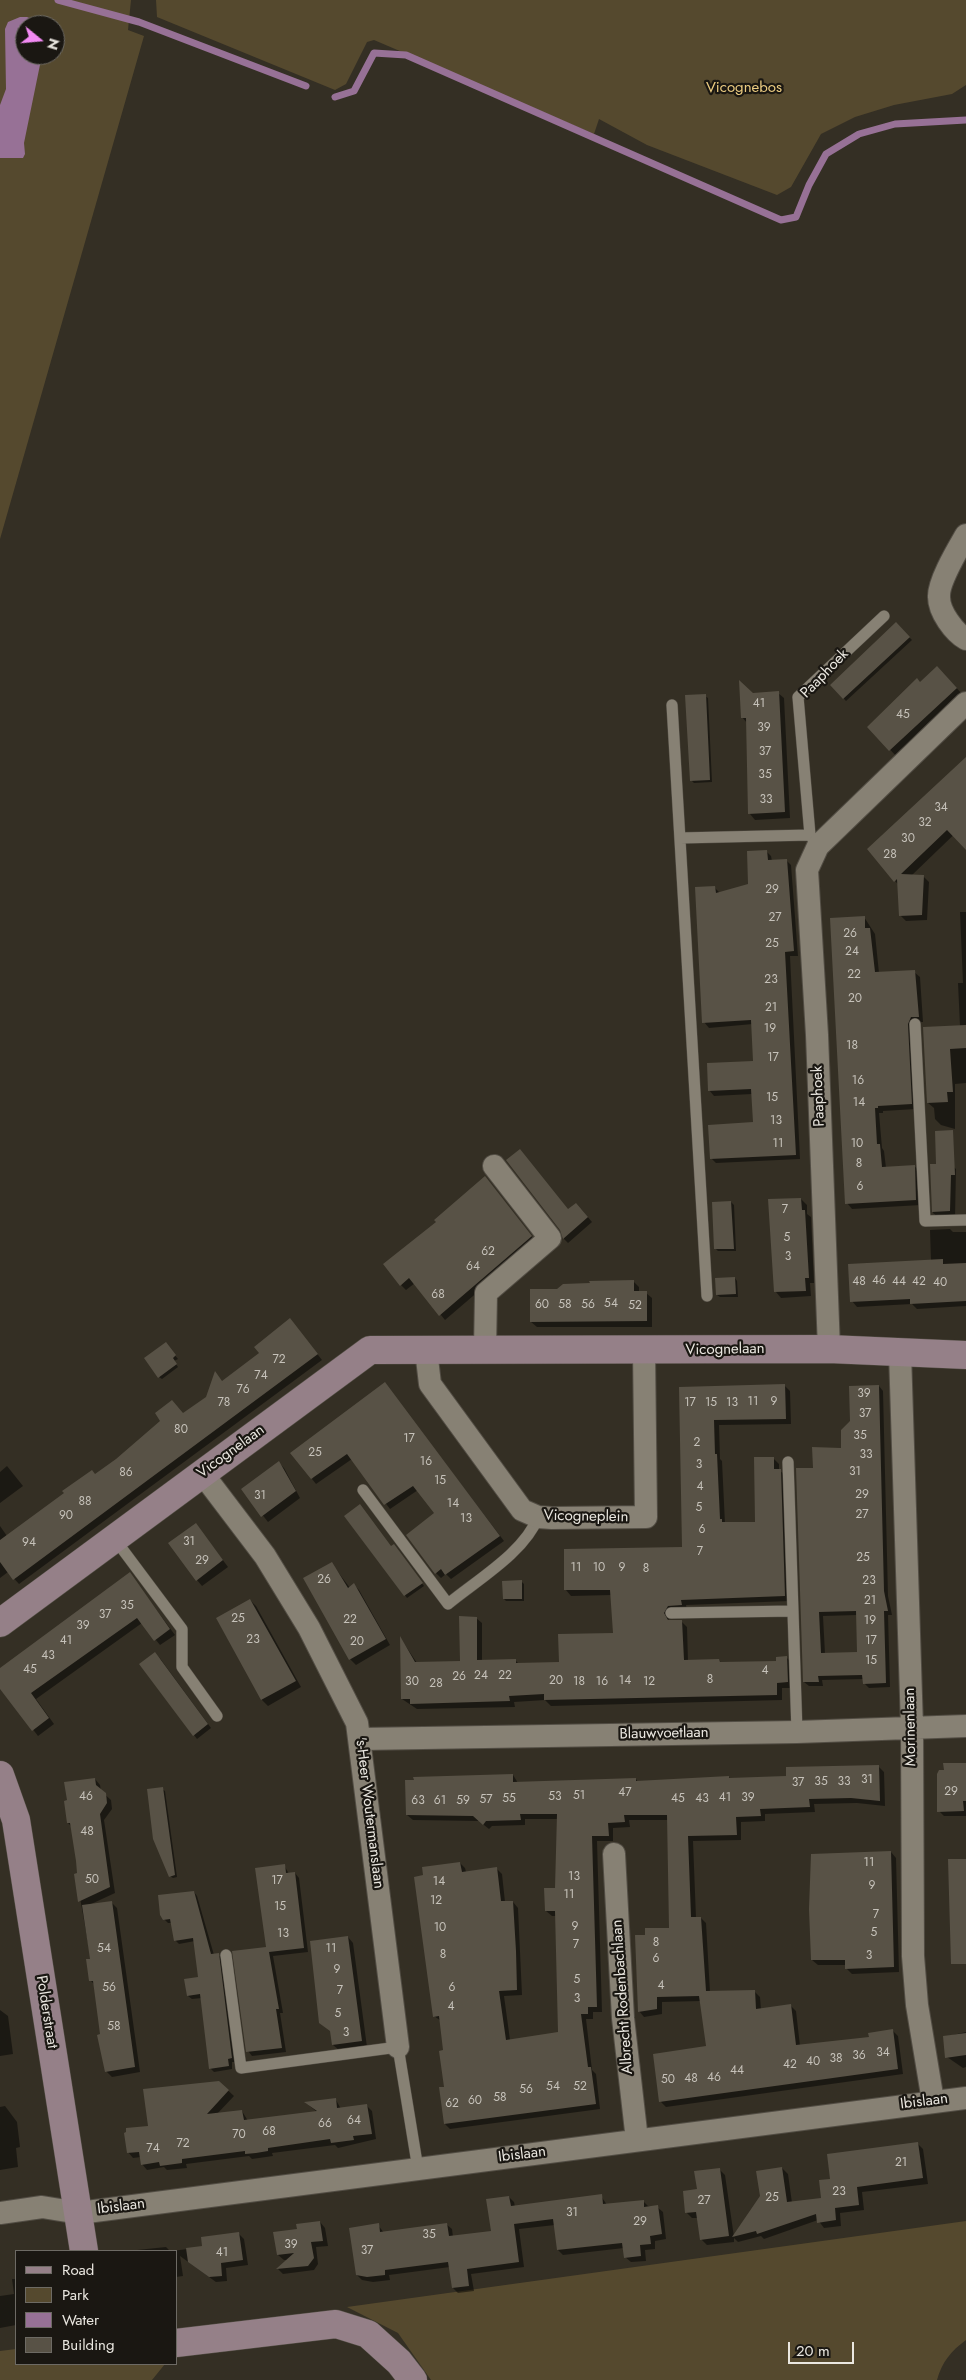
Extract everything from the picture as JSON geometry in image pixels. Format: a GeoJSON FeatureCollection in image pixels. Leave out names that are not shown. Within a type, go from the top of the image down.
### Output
{"type":"FeatureCollection","features":[{"type":"Feature","properties":{"kind":"street"},"geometry":{"type":"LineString","coordinates":[[966,535],[950,562],[939,597],[946,617],[966,640]]}},
{"type":"Feature","properties":{"kind":"street","name":"Paaphoek"},"geometry":{"type":"LineString","coordinates":[[829,1349],[817,1034],[807,870],[814,840],[966,703]]}},
{"type":"Feature","properties":{"kind":"street"},"geometry":{"type":"LineString","coordinates":[[485,1349],[486,1293],[550,1238],[494,1166]]}},
{"type":"Feature","properties":{"kind":"street","name":"Vicognelaan"},"geometry":{"type":"LineString","coordinates":[[0,1623],[370,1350],[644,1351],[829,1349],[966,1355]]}},
{"type":"Feature","properties":{"kind":"street","name":"Vicogneplein"},"geometry":{"type":"LineString","coordinates":[[426,1350],[430,1384],[522,1510],[538,1517],[646,1517],[644,1351]]}},
{"type":"Feature","properties":{"kind":"street","name":"Morinenlaan"},"geometry":{"type":"LineString","coordinates":[[900,1353],[912,1727],[913,1956],[916,2005],[933,2101]]}},
{"type":"Feature","properties":{"kind":"street","name":"'s-Heer Woutermanslaan"},"geometry":{"type":"LineString","coordinates":[[202,1473],[264,1556],[309,1628],[358,1723],[398,2047]]}},
{"type":"Feature","properties":{"kind":"street","name":"Blauwvoetlaan"},"geometry":{"type":"LineString","coordinates":[[361,1739],[797,1732],[966,1726]]}},
{"type":"Feature","properties":{"kind":"street","name":"Polderstraat"},"geometry":{"type":"LineString","coordinates":[[0,1775],[16,1820],[84,2250]]}},
{"type":"Feature","properties":{"kind":"street","name":"Albrecht Rodenbachlaan"},"geometry":{"type":"LineString","coordinates":[[614,1854],[623,2026],[637,2140]]}},
{"type":"Feature","properties":{"kind":"street","name":"Ibislaan"},"geometry":{"type":"LineString","coordinates":[[0,2213],[42,2207],[79,2213],[966,2098]]}},
{"type":"Feature","properties":{"kind":"street"},"geometry":{"type":"LineString","coordinates":[[178,2343],[336,2324],[368,2334],[399,2362],[413,2380]]}},
{"type":"Feature","properties":{"kind":"lane","name":"Paaphoek"},"geometry":{"type":"LineString","coordinates":[[814,840],[798,697],[884,616]]}},
{"type":"Feature","properties":{"kind":"lane"},"geometry":{"type":"LineString","coordinates":[[672,705],[708,1296]]}},
{"type":"Feature","properties":{"kind":"lane"},"geometry":{"type":"LineString","coordinates":[[680,838],[814,840]]}},
{"type":"Feature","properties":{"kind":"lane"},"geometry":{"type":"LineString","coordinates":[[915,1024],[925,1221],[966,1220]]}},
{"type":"Feature","properties":{"kind":"lane"},"geometry":{"type":"LineString","coordinates":[[788,1462],[797,1732]]}},
{"type":"Feature","properties":{"kind":"lane"},"geometry":{"type":"LineString","coordinates":[[364,1490],[448,1604],[522,1544],[533,1530],[538,1517]]}},
{"type":"Feature","properties":{"kind":"lane"},"geometry":{"type":"LineString","coordinates":[[114,1538],[182,1629],[182,1667],[217,1716]]}},
{"type":"Feature","properties":{"kind":"lane"},"geometry":{"type":"LineString","coordinates":[[671,1613],[793,1611]]}},
{"type":"Feature","properties":{"kind":"lane"},"geometry":{"type":"LineString","coordinates":[[226,1955],[241,2068],[398,2047],[418,2169]]}},
{"type":"Feature","properties":{"kind":"green space"},"geometry":{"type":"Polygon","coordinates":[[[0,0],[131,0],[128,30],[144,36],[0,539],[0,0]]]}},
{"type":"Feature","properties":{"kind":"green space","name":"Vicognebos"},"geometry":{"type":"Polygon","coordinates":[[[156,0],[966,0],[966,85],[952,94],[894,105],[855,117],[821,134],[791,187],[777,195],[647,145],[599,119],[594,134],[374,40],[367,42],[346,84],[335,90],[157,17],[156,0]]]}},
{"type":"Feature","properties":{"kind":"green space"},"geometry":{"type":"Polygon","coordinates":[[[966,2221],[966,2340],[948,2357],[937,2380],[431,2380],[398,2333],[347,2307],[966,2221]]]}},
{"type":"Feature","properties":{"kind":"green space"},"geometry":{"type":"Polygon","coordinates":[[[15,2349],[15,2365],[164,2365],[152,2380],[0,2380],[0,2351],[15,2349]]]}},
{"type":"Feature","properties":{"kind":"water"},"geometry":{"type":"Polygon","coordinates":[[[15,19],[15,65],[40,65],[24,143],[25,154],[23,158],[0,158],[0,105],[6,89],[5,29],[8,22],[15,19]]]}},
{"type":"Feature","properties":{"kind":"building"},"geometry":{"type":"Polygon","coordinates":[[[896,622],[910,637],[843,699],[830,685],[896,622]]]}},
{"type":"Feature","properties":{"kind":"building"},"geometry":{"type":"Polygon","coordinates":[[[937,666],[957,688],[889,751],[867,727],[917,678],[920,682],[937,666]]]}},
{"type":"Feature","properties":{"kind":"building"},"geometry":{"type":"Polygon","coordinates":[[[739,680],[753,693],[779,691],[785,812],[748,814],[746,718],[741,718],[739,680]]]}},
{"type":"Feature","properties":{"kind":"building"},"geometry":{"type":"Polygon","coordinates":[[[706,694],[710,780],[690,781],[685,695],[706,694]]]}},
{"type":"Feature","properties":{"kind":"building"},"geometry":{"type":"Polygon","coordinates":[[[966,757],[966,850],[947,830],[901,874],[924,875],[922,915],[899,916],[897,879],[894,882],[867,849],[966,757]]]}},
{"type":"Feature","properties":{"kind":"building"},"geometry":{"type":"Polygon","coordinates":[[[767,850],[768,860],[787,859],[794,951],[785,952],[796,1155],[710,1159],[708,1125],[753,1122],[751,1089],[708,1091],[707,1063],[753,1061],[751,1020],[702,1023],[695,887],[715,886],[716,893],[748,884],[747,851],[767,850]]]}},
{"type":"Feature","properties":{"kind":"building"},"geometry":{"type":"Polygon","coordinates":[[[865,916],[865,928],[870,928],[875,972],[915,970],[919,1017],[911,1017],[908,1024],[912,1104],[878,1106],[878,1108],[875,1108],[877,1144],[880,1144],[882,1167],[915,1165],[916,1200],[845,1204],[830,918],[865,916]]]}},
{"type":"Feature","properties":{"kind":"building"},"geometry":{"type":"Polygon","coordinates":[[[966,1025],[966,1048],[950,1049],[953,1092],[947,1092],[948,1102],[927,1103],[923,1027],[966,1025]]]}},
{"type":"Feature","properties":{"kind":"building"},"geometry":{"type":"Polygon","coordinates":[[[953,1130],[955,1175],[951,1175],[950,1211],[932,1212],[930,1164],[936,1164],[935,1131],[953,1130]]]}},
{"type":"Feature","properties":{"kind":"building"},"geometry":{"type":"Polygon","coordinates":[[[520,1149],[568,1209],[576,1203],[588,1217],[563,1239],[560,1230],[506,1160],[520,1149]]]}},
{"type":"Feature","properties":{"kind":"building"},"geometry":{"type":"Polygon","coordinates":[[[485,1176],[532,1236],[439,1316],[409,1278],[400,1286],[383,1264],[436,1222],[434,1220],[485,1176]]]}},
{"type":"Feature","properties":{"kind":"building"},"geometry":{"type":"Polygon","coordinates":[[[801,1198],[802,1210],[805,1210],[809,1278],[805,1278],[806,1291],[774,1292],[768,1199],[801,1198]]]}},
{"type":"Feature","properties":{"kind":"building"},"geometry":{"type":"Polygon","coordinates":[[[731,1201],[734,1249],[714,1249],[712,1202],[731,1201]]]}},
{"type":"Feature","properties":{"kind":"building"},"geometry":{"type":"Polygon","coordinates":[[[943,1259],[943,1264],[966,1263],[966,1301],[910,1304],[910,1299],[850,1302],[848,1264],[943,1259]]]}},
{"type":"Feature","properties":{"kind":"building"},"geometry":{"type":"Polygon","coordinates":[[[735,1277],[736,1294],[716,1295],[715,1278],[735,1277]]]}},
{"type":"Feature","properties":{"kind":"building"},"geometry":{"type":"Polygon","coordinates":[[[634,1280],[634,1291],[647,1291],[647,1321],[530,1322],[530,1289],[557,1289],[563,1284],[590,1283],[589,1281],[634,1280]]]}},
{"type":"Feature","properties":{"kind":"building"},"geometry":{"type":"Polygon","coordinates":[[[290,1318],[318,1354],[13,1580],[0,1562],[0,1540],[92,1470],[95,1474],[116,1459],[160,1421],[155,1413],[172,1400],[183,1413],[206,1397],[215,1371],[222,1381],[259,1353],[254,1347],[290,1318]]]}},
{"type":"Feature","properties":{"kind":"building"},"geometry":{"type":"Polygon","coordinates":[[[166,1342],[176,1355],[173,1358],[177,1364],[158,1378],[144,1358],[166,1342]]]}},
{"type":"Feature","properties":{"kind":"building"},"geometry":{"type":"Polygon","coordinates":[[[385,1382],[500,1536],[445,1575],[441,1569],[435,1574],[406,1535],[434,1513],[413,1486],[384,1505],[347,1454],[311,1479],[290,1453],[385,1382]]]}},
{"type":"Feature","properties":{"kind":"building"},"geometry":{"type":"Polygon","coordinates":[[[785,1384],[786,1419],[714,1420],[720,1519],[722,1519],[722,1522],[755,1522],[754,1457],[774,1457],[774,1469],[781,1469],[785,1596],[681,1600],[682,1605],[668,1606],[664,1613],[668,1620],[682,1620],[684,1660],[719,1659],[720,1662],[776,1661],[776,1657],[787,1656],[788,1682],[777,1683],[777,1695],[544,1700],[544,1694],[509,1696],[510,1701],[410,1704],[410,1699],[401,1699],[400,1636],[415,1662],[460,1661],[459,1616],[477,1617],[477,1660],[516,1659],[516,1663],[559,1662],[558,1634],[613,1633],[610,1590],[564,1590],[564,1549],[682,1547],[679,1387],[785,1384]]]}},
{"type":"Feature","properties":{"kind":"building"},"geometry":{"type":"Polygon","coordinates":[[[879,1385],[884,1591],[888,1611],[884,1611],[886,1683],[863,1684],[862,1675],[818,1676],[819,1682],[803,1682],[796,1468],[813,1468],[812,1447],[841,1448],[841,1430],[850,1421],[849,1386],[879,1385]],[[856,1611],[819,1612],[821,1653],[857,1652],[856,1611]]]}},
{"type":"Feature","properties":{"kind":"building"},"geometry":{"type":"Polygon","coordinates":[[[279,1461],[296,1491],[261,1517],[241,1489],[279,1461]]]}},
{"type":"Feature","properties":{"kind":"building"},"geometry":{"type":"Polygon","coordinates":[[[360,1504],[391,1546],[394,1544],[423,1583],[404,1596],[344,1516],[360,1504]]]}},
{"type":"Feature","properties":{"kind":"building"},"geometry":{"type":"Polygon","coordinates":[[[196,1523],[223,1560],[196,1581],[168,1543],[196,1523]]]}},
{"type":"Feature","properties":{"kind":"building"},"geometry":{"type":"Polygon","coordinates":[[[332,1562],[348,1588],[354,1583],[386,1639],[349,1660],[303,1578],[332,1562]]]}},
{"type":"Feature","properties":{"kind":"building"},"geometry":{"type":"Polygon","coordinates":[[[130,1572],[170,1629],[154,1641],[137,1618],[31,1693],[49,1718],[32,1731],[0,1689],[0,1668],[130,1572]]]}},
{"type":"Feature","properties":{"kind":"building"},"geometry":{"type":"Polygon","coordinates":[[[522,1580],[522,1599],[503,1599],[502,1581],[522,1580]]]}},
{"type":"Feature","properties":{"kind":"building"},"geometry":{"type":"Polygon","coordinates":[[[250,1599],[296,1681],[261,1700],[216,1618],[250,1599]]]}},
{"type":"Feature","properties":{"kind":"building"},"geometry":{"type":"Polygon","coordinates":[[[155,1652],[208,1724],[193,1736],[139,1664],[155,1652]]]}},
{"type":"Feature","properties":{"kind":"building"},"geometry":{"type":"Polygon","coordinates":[[[943,1763],[966,1763],[966,1801],[963,1801],[964,1811],[937,1812],[937,1774],[939,1770],[944,1770],[943,1763]]]}},
{"type":"Feature","properties":{"kind":"building"},"geometry":{"type":"Polygon","coordinates":[[[879,1765],[880,1801],[851,1798],[809,1799],[810,1807],[760,1809],[761,1816],[736,1817],[737,1835],[688,1836],[691,1917],[701,1917],[706,1991],[755,1990],[756,2009],[791,2004],[796,2045],[869,2037],[868,2033],[893,2029],[898,2069],[659,2102],[653,2054],[706,2046],[699,1996],[657,1997],[657,2009],[638,2012],[635,1935],[645,1935],[645,1928],[669,1928],[667,1815],[624,1815],[625,1822],[608,1823],[609,1836],[592,1836],[597,2007],[588,2007],[588,2014],[581,2014],[588,2067],[591,2067],[596,2104],[444,2124],[439,2087],[444,2087],[439,2051],[443,2050],[439,2016],[433,2017],[414,1877],[423,1875],[422,1867],[460,1862],[462,1872],[497,1867],[501,1901],[513,1901],[516,1951],[517,1990],[499,1991],[506,2040],[558,2032],[555,1911],[545,1911],[544,1888],[555,1888],[557,1814],[520,1814],[521,1820],[486,1821],[483,1825],[473,1816],[406,1815],[405,1780],[414,1780],[413,1777],[513,1774],[513,1782],[636,1778],[636,1781],[729,1776],[729,1778],[786,1776],[786,1767],[879,1765]]]}},
{"type":"Feature","properties":{"kind":"building"},"geometry":{"type":"Polygon","coordinates":[[[95,1778],[96,1785],[106,1793],[107,1803],[100,1814],[110,1887],[78,1902],[74,1874],[77,1873],[76,1861],[70,1823],[67,1823],[64,1801],[67,1800],[64,1782],[95,1778]]]}},
{"type":"Feature","properties":{"kind":"building"},"geometry":{"type":"Polygon","coordinates":[[[163,1787],[175,1875],[169,1877],[153,1839],[147,1789],[163,1787]]]}},
{"type":"Feature","properties":{"kind":"building"},"geometry":{"type":"Polygon","coordinates":[[[891,1851],[894,1967],[845,1969],[845,1960],[811,1960],[809,1909],[811,1854],[891,1851]]]}},
{"type":"Feature","properties":{"kind":"building"},"geometry":{"type":"Polygon","coordinates":[[[948,1859],[966,1859],[966,1964],[951,1964],[948,1859]]]}},
{"type":"Feature","properties":{"kind":"building"},"geometry":{"type":"Polygon","coordinates":[[[285,1864],[286,1873],[295,1872],[304,1948],[269,1952],[279,2009],[276,2009],[282,2048],[246,2052],[232,1951],[266,1947],[255,1868],[285,1864]]]}},
{"type":"Feature","properties":{"kind":"building"},"geometry":{"type":"Polygon","coordinates":[[[194,1891],[211,1954],[219,1953],[232,2058],[228,2059],[229,2066],[209,2069],[200,1994],[187,1996],[184,1979],[198,1977],[193,1938],[174,1941],[170,1919],[163,1920],[160,1915],[158,1895],[194,1891]]]}},
{"type":"Feature","properties":{"kind":"building"},"geometry":{"type":"Polygon","coordinates":[[[112,1901],[135,2067],[105,2072],[97,2035],[100,2034],[93,1981],[89,1981],[86,1959],[90,1959],[82,1905],[112,1901]]]}},
{"type":"Feature","properties":{"kind":"building"},"geometry":{"type":"Polygon","coordinates":[[[348,1936],[362,2041],[332,2045],[330,2031],[319,2023],[310,1941],[348,1936]]]}},
{"type":"Feature","properties":{"kind":"building"},"geometry":{"type":"Polygon","coordinates":[[[966,2033],[966,2055],[945,2058],[943,2036],[966,2033]]]}},
{"type":"Feature","properties":{"kind":"building"},"geometry":{"type":"Polygon","coordinates":[[[219,2081],[229,2090],[207,2114],[242,2110],[244,2120],[317,2111],[304,2102],[336,2098],[337,2108],[367,2104],[372,2134],[353,2136],[354,2140],[331,2143],[330,2139],[268,2148],[268,2151],[256,2153],[245,2154],[245,2151],[182,2159],[182,2163],[160,2166],[159,2162],[141,2165],[139,2152],[127,2153],[124,2133],[126,2128],[148,2126],[143,2089],[219,2081]]]}},
{"type":"Feature","properties":{"kind":"building"},"geometry":{"type":"Polygon","coordinates":[[[918,2142],[923,2178],[857,2187],[859,2205],[835,2208],[836,2220],[817,2223],[816,2214],[757,2234],[756,2231],[732,2237],[760,2196],[756,2171],[782,2167],[787,2202],[821,2198],[819,2180],[830,2179],[827,2154],[918,2142]]]}},
{"type":"Feature","properties":{"kind":"building"},"geometry":{"type":"Polygon","coordinates":[[[720,2168],[729,2236],[700,2240],[696,2212],[685,2213],[683,2191],[697,2189],[694,2171],[720,2168]]]}},
{"type":"Feature","properties":{"kind":"building"},"geometry":{"type":"Polygon","coordinates":[[[602,2194],[603,2204],[644,2200],[644,2207],[658,2205],[662,2234],[650,2236],[651,2244],[640,2245],[641,2256],[624,2258],[622,2243],[557,2250],[553,2219],[514,2224],[519,2262],[467,2269],[469,2286],[452,2288],[448,2262],[385,2270],[385,2275],[367,2277],[356,2275],[349,2228],[379,2223],[380,2232],[447,2223],[449,2236],[491,2231],[486,2199],[509,2196],[511,2206],[602,2194]]]}},
{"type":"Feature","properties":{"kind":"building"},"geometry":{"type":"Polygon","coordinates":[[[320,2221],[323,2241],[311,2242],[314,2258],[308,2266],[276,2269],[294,2253],[277,2255],[273,2232],[297,2229],[296,2224],[320,2221]]]}},
{"type":"Feature","properties":{"kind":"building"},"geometry":{"type":"Polygon","coordinates":[[[239,2232],[243,2260],[221,2263],[222,2276],[209,2277],[188,2262],[186,2248],[202,2246],[201,2237],[239,2232]]]}},
{"type":"Feature","properties":{"kind":"waterway"},"geometry":{"type":"LineString","coordinates":[[58,0],[139,22],[306,86]]}},
{"type":"Feature","properties":{"kind":"waterway"},"geometry":{"type":"LineString","coordinates":[[335,97],[354,91],[374,53],[406,55],[781,220],[796,217],[809,185],[826,154],[859,134],[895,124],[966,120]]}}]}
